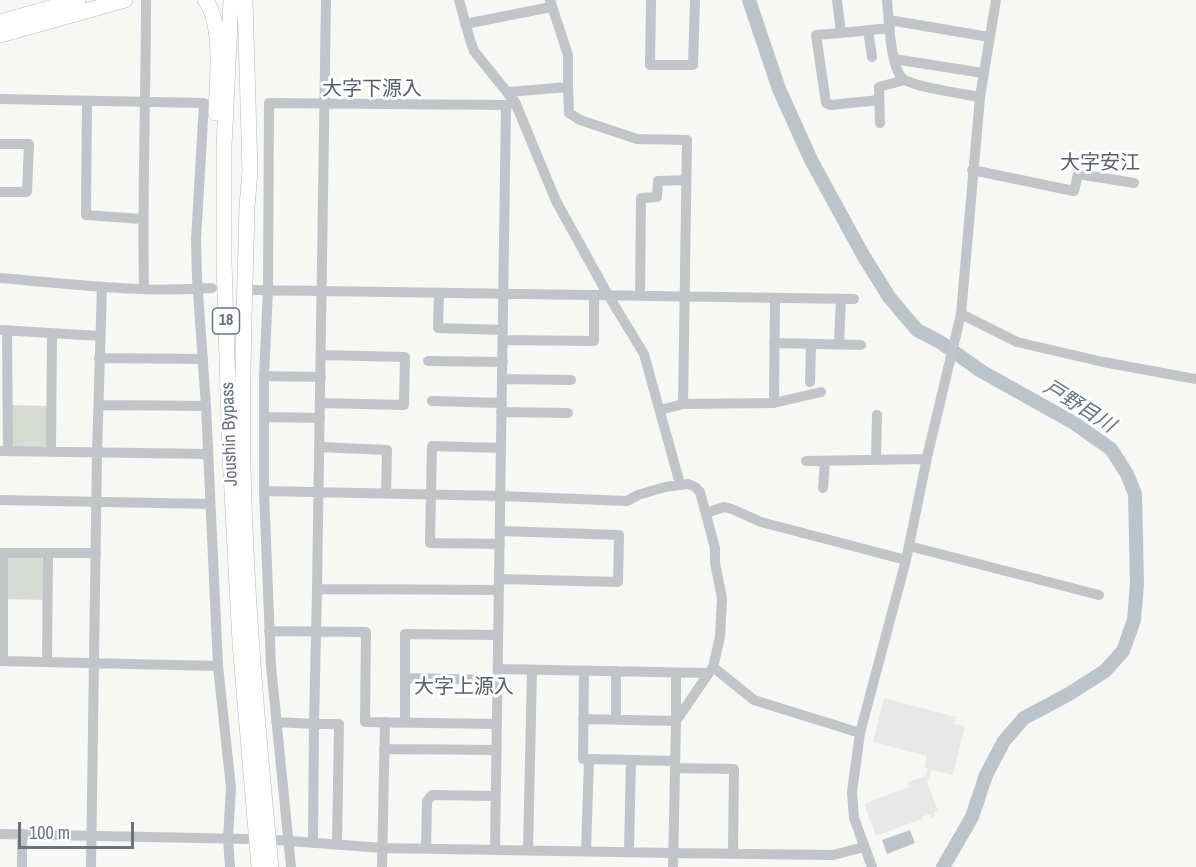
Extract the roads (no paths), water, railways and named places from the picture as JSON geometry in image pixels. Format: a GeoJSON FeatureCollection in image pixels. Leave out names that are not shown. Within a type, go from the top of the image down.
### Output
{"type":"FeatureCollection","features":[{"type":"Feature","properties":{"kind":"highway"},"geometry":{"type":"LineString","coordinates":[[0,22],[78,0]]}},
{"type":"Feature","properties":{"kind":"highway"},"geometry":{"type":"LineString","coordinates":[[0,35],[125,0]]}},
{"type":"Feature","properties":{"kind":"highway"},"geometry":{"type":"LineString","coordinates":[[205,0],[213,13],[217,29],[216,145],[224,262]]}},
{"type":"Feature","properties":{"kind":"highway","name":"Joushin Bypass"},"geometry":{"type":"LineString","coordinates":[[231,0],[224,147],[224,262],[230,454],[240,642],[259,867]]}},
{"type":"Feature","properties":{"kind":"highway","name":"Joushin Bypass"},"geometry":{"type":"LineString","coordinates":[[245,0],[250,171],[245,290],[243,466],[260,754],[271,867]]}},
{"type":"Feature","properties":{"kind":"highway"},"geometry":{"type":"LineString","coordinates":[[250,171],[255,109],[256,0]]}},
{"type":"Feature","properties":{"kind":"street"},"geometry":{"type":"LineString","coordinates":[[144,289],[142,219],[146,103],[146,0]]}},
{"type":"Feature","properties":{"kind":"street"},"geometry":{"type":"LineString","coordinates":[[313,842],[326,0]]}},
{"type":"Feature","properties":{"kind":"street"},"geometry":{"type":"LineString","coordinates":[[459,0],[474,51],[508,92],[510,103],[502,379],[495,849]]}},
{"type":"Feature","properties":{"kind":"street"},"geometry":{"type":"LineString","coordinates":[[651,0],[650,66],[693,65],[695,0]]}},
{"type":"Feature","properties":{"kind":"street"},"geometry":{"type":"LineString","coordinates":[[837,0],[841,33]]}},
{"type":"Feature","properties":{"kind":"street"},"geometry":{"type":"LineString","coordinates":[[887,0],[894,58],[897,69],[905,80]]}},
{"type":"Feature","properties":{"kind":"street"},"geometry":{"type":"LineString","coordinates":[[873,867],[854,818],[852,803],[861,733],[906,560],[959,319],[980,97],[996,0]]}},
{"type":"Feature","properties":{"kind":"street"},"geometry":{"type":"LineString","coordinates":[[465,24],[551,3],[568,55],[569,112],[580,120],[638,139],[687,140],[683,404]]}},
{"type":"Feature","properties":{"kind":"street"},"geometry":{"type":"LineString","coordinates":[[879,100],[831,105],[826,103],[816,35],[868,30],[890,24],[989,37]]}},
{"type":"Feature","properties":{"kind":"street"},"geometry":{"type":"LineString","coordinates":[[868,30],[872,57]]}},
{"type":"Feature","properties":{"kind":"street"},"geometry":{"type":"LineString","coordinates":[[894,58],[983,73]]}},
{"type":"Feature","properties":{"kind":"street"},"geometry":{"type":"LineString","coordinates":[[880,123],[879,87],[905,80],[980,97]]}},
{"type":"Feature","properties":{"kind":"street"},"geometry":{"type":"LineString","coordinates":[[508,92],[568,87]]}},
{"type":"Feature","properties":{"kind":"street"},"geometry":{"type":"LineString","coordinates":[[0,99],[204,103],[196,240],[218,666],[231,788],[228,838],[230,867]]}},
{"type":"Feature","properties":{"kind":"street"},"geometry":{"type":"LineString","coordinates":[[87,101],[86,215],[142,219]]}},
{"type":"Feature","properties":{"kind":"street"},"geometry":{"type":"LineString","coordinates":[[291,867],[282,839],[269,631],[264,491],[264,376],[268,290],[268,103],[510,103]]}},
{"type":"Feature","properties":{"kind":"street"},"geometry":{"type":"LineString","coordinates":[[510,103],[556,201],[644,354],[680,484]]}},
{"type":"Feature","properties":{"kind":"street"},"geometry":{"type":"LineString","coordinates":[[0,144],[29,144],[27,192],[0,192]]}},
{"type":"Feature","properties":{"kind":"street"},"geometry":{"type":"LineString","coordinates":[[972,170],[1074,191],[1078,174],[1134,183]]}},
{"type":"Feature","properties":{"kind":"street"},"geometry":{"type":"LineString","coordinates":[[640,295],[641,198],[657,197],[658,180],[685,180]]}},
{"type":"Feature","properties":{"kind":"street"},"geometry":{"type":"LineString","coordinates":[[0,278],[144,289],[212,288]]}},
{"type":"Feature","properties":{"kind":"street"},"geometry":{"type":"LineString","coordinates":[[91,867],[97,453],[102,287]]}},
{"type":"Feature","properties":{"kind":"street"},"geometry":{"type":"LineString","coordinates":[[255,290],[854,299]]}},
{"type":"Feature","properties":{"kind":"street"},"geometry":{"type":"LineString","coordinates":[[439,293],[438,328],[594,341],[594,295]]}},
{"type":"Feature","properties":{"kind":"street"},"geometry":{"type":"LineString","coordinates":[[774,403],[775,298]]}},
{"type":"Feature","properties":{"kind":"street"},"geometry":{"type":"LineString","coordinates":[[839,345],[841,299]]}},
{"type":"Feature","properties":{"kind":"street"},"geometry":{"type":"LineString","coordinates":[[959,319],[1017,342],[1103,362],[1196,379]]}},
{"type":"Feature","properties":{"kind":"street"},"geometry":{"type":"LineString","coordinates":[[100,336],[4,330],[4,451],[208,454]]}},
{"type":"Feature","properties":{"kind":"street"},"geometry":{"type":"LineString","coordinates":[[51,451],[52,334]]}},
{"type":"Feature","properties":{"kind":"street"},"geometry":{"type":"LineString","coordinates":[[774,343],[861,345]]}},
{"type":"Feature","properties":{"kind":"street"},"geometry":{"type":"LineString","coordinates":[[810,382],[811,344]]}},
{"type":"Feature","properties":{"kind":"street"},"geometry":{"type":"LineString","coordinates":[[320,403],[404,405],[405,357],[321,355]]}},
{"type":"Feature","properties":{"kind":"street"},"geometry":{"type":"LineString","coordinates":[[99,358],[203,359]]}},
{"type":"Feature","properties":{"kind":"street"},"geometry":{"type":"LineString","coordinates":[[428,361],[503,362]]}},
{"type":"Feature","properties":{"kind":"street"},"geometry":{"type":"LineString","coordinates":[[264,376],[321,377]]}},
{"type":"Feature","properties":{"kind":"street"},"geometry":{"type":"LineString","coordinates":[[502,379],[571,380]]}},
{"type":"Feature","properties":{"kind":"street"},"geometry":{"type":"LineString","coordinates":[[660,410],[683,404],[774,403],[821,392]]}},
{"type":"Feature","properties":{"kind":"street"},"geometry":{"type":"LineString","coordinates":[[432,401],[568,413]]}},
{"type":"Feature","properties":{"kind":"street"},"geometry":{"type":"LineString","coordinates":[[99,405],[206,406]]}},
{"type":"Feature","properties":{"kind":"street"},"geometry":{"type":"LineString","coordinates":[[876,460],[877,415]]}},
{"type":"Feature","properties":{"kind":"street"},"geometry":{"type":"LineString","coordinates":[[264,417],[320,418]]}},
{"type":"Feature","properties":{"kind":"street"},"geometry":{"type":"LineString","coordinates":[[500,544],[430,543],[432,446],[501,448]]}},
{"type":"Feature","properties":{"kind":"street"},"geometry":{"type":"LineString","coordinates":[[319,447],[387,450],[386,494]]}},
{"type":"Feature","properties":{"kind":"street"},"geometry":{"type":"LineString","coordinates":[[806,461],[927,459]]}},
{"type":"Feature","properties":{"kind":"street"},"geometry":{"type":"LineString","coordinates":[[823,488],[825,461]]}},
{"type":"Feature","properties":{"kind":"street"},"geometry":{"type":"LineString","coordinates":[[264,491],[627,501],[650,491],[688,484],[700,492],[715,548],[715,563],[722,598],[720,637],[710,670],[676,721]]}},
{"type":"Feature","properties":{"kind":"street"},"geometry":{"type":"LineString","coordinates":[[0,500],[210,504]]}},
{"type":"Feature","properties":{"kind":"street"},"geometry":{"type":"LineString","coordinates":[[706,513],[724,507],[761,522],[906,560]]}},
{"type":"Feature","properties":{"kind":"street"},"geometry":{"type":"LineString","coordinates":[[317,589],[618,582],[619,535],[501,531]]}},
{"type":"Feature","properties":{"kind":"street"},"geometry":{"type":"LineString","coordinates":[[909,546],[1099,595]]}},
{"type":"Feature","properties":{"kind":"street"},"geometry":{"type":"LineString","coordinates":[[96,553],[2,553],[1,661],[218,666]]}},
{"type":"Feature","properties":{"kind":"street"},"geometry":{"type":"LineString","coordinates":[[46,662],[48,554]]}},
{"type":"Feature","properties":{"kind":"street"},"geometry":{"type":"LineString","coordinates":[[269,631],[366,632],[365,722],[496,724]]}},
{"type":"Feature","properties":{"kind":"street"},"geometry":{"type":"LineString","coordinates":[[405,723],[405,634],[498,635]]}},
{"type":"Feature","properties":{"kind":"street"},"geometry":{"type":"LineString","coordinates":[[405,678],[498,674],[532,670],[676,673],[710,670],[754,700],[861,733]]}},
{"type":"Feature","properties":{"kind":"street"},"geometry":{"type":"LineString","coordinates":[[528,850],[532,670]]}},
{"type":"Feature","properties":{"kind":"street"},"geometry":{"type":"LineString","coordinates":[[584,671],[582,759],[631,759],[734,769],[733,854]]}},
{"type":"Feature","properties":{"kind":"street"},"geometry":{"type":"LineString","coordinates":[[616,671],[616,718]]}},
{"type":"Feature","properties":{"kind":"street"},"geometry":{"type":"LineString","coordinates":[[673,867],[676,673]]}},
{"type":"Feature","properties":{"kind":"street"},"geometry":{"type":"LineString","coordinates":[[583,718],[676,721]]}},
{"type":"Feature","properties":{"kind":"street"},"geometry":{"type":"LineString","coordinates":[[276,722],[339,724],[337,844]]}},
{"type":"Feature","properties":{"kind":"street"},"geometry":{"type":"LineString","coordinates":[[382,867],[385,722]]}},
{"type":"Feature","properties":{"kind":"street"},"geometry":{"type":"LineString","coordinates":[[384,749],[496,750]]}},
{"type":"Feature","properties":{"kind":"street"},"geometry":{"type":"LineString","coordinates":[[586,851],[589,759]]}},
{"type":"Feature","properties":{"kind":"street"},"geometry":{"type":"LineString","coordinates":[[629,852],[631,759]]}},
{"type":"Feature","properties":{"kind":"street"},"geometry":{"type":"LineString","coordinates":[[426,848],[427,801],[432,795],[495,796]]}},
{"type":"Feature","properties":{"kind":"street"},"geometry":{"type":"LineString","coordinates":[[0,834],[247,839]]}},
{"type":"Feature","properties":{"kind":"street"},"geometry":{"type":"LineString","coordinates":[[22,834],[22,867]]}},
{"type":"Feature","properties":{"kind":"street"},"geometry":{"type":"LineString","coordinates":[[282,839],[383,848],[733,854],[833,855],[864,847]]}},
{"type":"Feature","properties":{"kind":"waterway","name":"戸野目川"},"geometry":{"type":"LineString","coordinates":[[749,0],[779,89],[811,160],[863,255],[889,297],[917,330],[940,342],[981,371],[1074,423],[1111,449],[1127,474],[1135,494],[1137,584],[1134,620],[1123,651],[1105,671],[1069,694],[1024,718],[1004,741],[986,775],[972,817],[943,867]]}},
{"type":"Feature","properties":{"kind":"district","name":"大字下源入"},"geometry":{"type":"Point","coordinates":[372,90]}},
{"type":"Feature","properties":{"kind":"district","name":"大字安江"},"geometry":{"type":"Point","coordinates":[1100,164]}},
{"type":"Feature","properties":{"kind":"district","name":"大字上源入"},"geometry":{"type":"Point","coordinates":[464,688]}}]}
